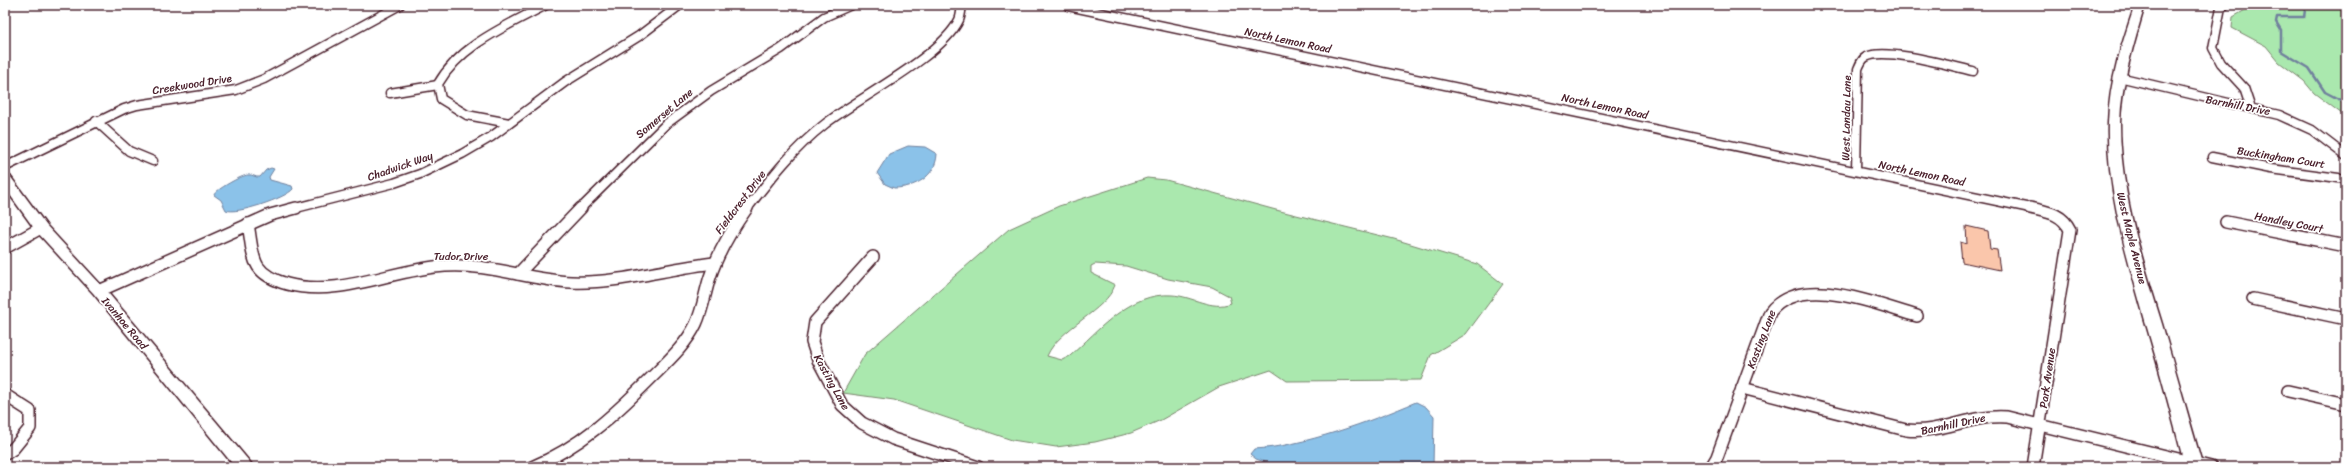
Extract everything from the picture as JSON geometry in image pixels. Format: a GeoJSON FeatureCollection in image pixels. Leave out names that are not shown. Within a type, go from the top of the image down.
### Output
{"type":"FeatureCollection","features":[{"type":"Feature","properties":{"kind":"main road","name":"West Maple Avenue"},"geometry":{"type":"LineString","coordinates":[[2140,5],[2124,51],[2119,77],[2114,123],[2121,200],[2128,231],[2194,465]]}},
{"type":"Feature","properties":{"kind":"main road","name":"Ivanhoe Road"},"geometry":{"type":"LineString","coordinates":[[5,179],[41,228],[99,291],[245,467]]}},
{"type":"Feature","properties":{"kind":"street","name":"Creekwood Drive"},"geometry":{"type":"LineString","coordinates":[[5,167],[96,121],[136,105],[236,90],[264,79],[400,5]]}},
{"type":"Feature","properties":{"kind":"street"},"geometry":{"type":"LineString","coordinates":[[509,123],[476,117],[450,107],[442,100],[438,91],[438,85],[446,67],[459,55],[546,5]]}},
{"type":"Feature","properties":{"kind":"street","name":"Chadwick Way"},"geometry":{"type":"LineString","coordinates":[[99,291],[248,224],[288,209],[372,189],[420,174],[462,154],[509,123],[565,82],[639,36],[680,5]]}},
{"type":"Feature","properties":{"kind":"street","name":"Somerset Lane"},"geometry":{"type":"LineString","coordinates":[[518,274],[632,156],[666,124],[711,91],[782,49],[824,17],[851,5]]}},
{"type":"Feature","properties":{"kind":"street","name":"Fieldcrest Drive"},"geometry":{"type":"LineString","coordinates":[[532,467],[563,454],[594,433],[675,354],[695,325],[715,263],[725,243],[741,218],[803,143],[826,123],[909,69],[956,25],[962,10],[962,5]]}},
{"type":"Feature","properties":{"kind":"street"},"geometry":{"type":"LineString","coordinates":[[2225,5],[2221,7],[2213,48],[2222,62],[2244,88],[2250,106]]}},
{"type":"Feature","properties":{"kind":"street","name":"North Lemon Road"},"geometry":{"type":"LineString","coordinates":[[1068,6],[2038,209],[2062,217],[2066,221],[2070,230],[2061,290]]}},
{"type":"Feature","properties":{"kind":"street","name":"West Landau Lane"},"geometry":{"type":"LineString","coordinates":[[1856,171],[1858,69],[1863,58],[1871,55],[1894,55],[1973,71]]}},
{"type":"Feature","properties":{"kind":"street","name":"Barnhill Drive"},"geometry":{"type":"LineString","coordinates":[[2119,77],[2180,93],[2250,106],[2297,120],[2314,129],[2346,156]]}},
{"type":"Feature","properties":{"kind":"street"},"geometry":{"type":"LineString","coordinates":[[390,93],[438,85]]}},
{"type":"Feature","properties":{"kind":"street"},"geometry":{"type":"LineString","coordinates":[[96,121],[129,152],[153,161]]}},
{"type":"Feature","properties":{"kind":"street","name":"Buckingham Court"},"geometry":{"type":"LineString","coordinates":[[2212,157],[2272,169],[2346,179]]}},
{"type":"Feature","properties":{"kind":"street","name":"Handley Court"},"geometry":{"type":"LineString","coordinates":[[2226,222],[2346,246]]}},
{"type":"Feature","properties":{"kind":"street","name":"Tudor Drive"},"geometry":{"type":"LineString","coordinates":[[248,224],[250,233],[249,248],[255,265],[266,275],[297,285],[346,285],[442,266],[480,266],[552,280],[582,282],[715,263]]}},
{"type":"Feature","properties":{"kind":"street"},"geometry":{"type":"LineString","coordinates":[[5,248],[41,228]]}},
{"type":"Feature","properties":{"kind":"street","name":"Kasting Lane"},"geometry":{"type":"LineString","coordinates":[[874,257],[815,322],[811,334],[812,345],[823,370],[841,403],[862,425],[878,434],[978,467]]}},
{"type":"Feature","properties":{"kind":"street","name":"Park Avenue"},"geometry":{"type":"LineString","coordinates":[[2033,467],[2041,425],[2061,290]]}},
{"type":"Feature","properties":{"kind":"street","name":"Kasting Lane"},"geometry":{"type":"LineString","coordinates":[[1711,467],[1717,457],[1770,312],[1776,303],[1789,296],[1800,293],[1827,294],[1917,316]]}},
{"type":"Feature","properties":{"kind":"street"},"geometry":{"type":"LineString","coordinates":[[2252,299],[2346,319]]}},
{"type":"Feature","properties":{"kind":"street","name":"Barnhill Drive"},"geometry":{"type":"LineString","coordinates":[[1742,388],[1896,429],[1917,432],[1934,430],[1972,418],[1994,416],[2041,425],[2194,465],[2211,467]]}},
{"type":"Feature","properties":{"kind":"street"},"geometry":{"type":"LineString","coordinates":[[2288,391],[2346,404]]}},
{"type":"Feature","properties":{"kind":"street"},"geometry":{"type":"LineString","coordinates":[[5,395],[30,411],[30,428],[13,449],[5,454]]}},
{"type":"Feature","properties":{"kind":"green space"},"geometry":{"type":"Polygon","coordinates":[[[2254,5],[2346,5],[2346,117],[2314,93],[2304,81],[2279,62],[2266,46],[2232,28],[2233,17],[2254,5]]]}},
{"type":"Feature","properties":{"kind":"green space"},"geometry":{"type":"Polygon","coordinates":[[[1147,178],[1166,180],[1276,210],[1394,239],[1477,264],[1503,284],[1466,334],[1431,355],[1421,380],[1287,381],[1271,370],[1219,387],[1161,420],[1131,433],[1095,442],[1056,447],[1012,440],[894,400],[843,393],[865,354],[1009,229],[1059,206],[1147,178]],[[1095,264],[1091,266],[1091,273],[1115,285],[1110,294],[1102,303],[1061,337],[1047,356],[1062,360],[1070,356],[1104,324],[1129,306],[1142,300],[1157,296],[1172,295],[1209,304],[1224,305],[1231,303],[1229,296],[1212,287],[1168,279],[1126,266],[1095,264]]]}},
{"type":"Feature","properties":{"kind":"water"},"geometry":{"type":"Polygon","coordinates":[[[908,146],[925,147],[937,154],[933,169],[923,180],[909,186],[894,188],[885,184],[877,173],[889,154],[908,146]]]}},
{"type":"Feature","properties":{"kind":"water"},"geometry":{"type":"Polygon","coordinates":[[[271,168],[274,169],[269,177],[270,180],[292,186],[293,189],[289,193],[261,205],[231,211],[226,210],[221,200],[214,195],[224,186],[240,177],[250,175],[260,177],[266,170],[271,168]]]}},
{"type":"Feature","properties":{"kind":"water"},"geometry":{"type":"Polygon","coordinates":[[[1416,402],[1426,407],[1434,416],[1433,467],[1279,467],[1256,459],[1250,454],[1254,449],[1293,443],[1336,432],[1416,402]]]}},
{"type":"Feature","properties":{"kind":"building"},"geometry":{"type":"Polygon","coordinates":[[[1966,226],[1988,231],[1990,249],[1997,250],[2000,270],[1962,262],[1960,242],[1967,244],[1966,226]]]}},
{"type":"Feature","properties":{"kind":"waterway"},"geometry":{"type":"LineString","coordinates":[[2301,5],[2305,10],[2304,17],[2277,17],[2276,22],[2281,30],[2281,51],[2309,68],[2325,92],[2346,103]]}}]}
